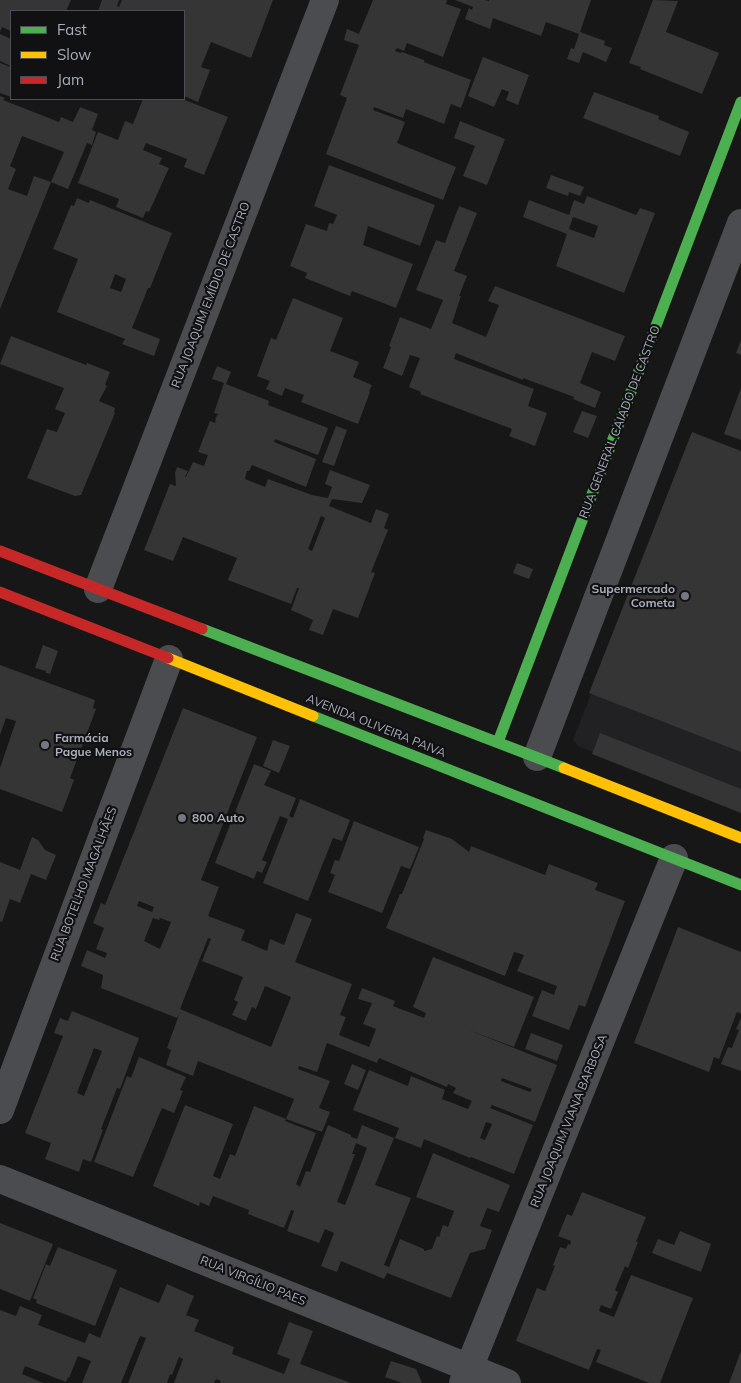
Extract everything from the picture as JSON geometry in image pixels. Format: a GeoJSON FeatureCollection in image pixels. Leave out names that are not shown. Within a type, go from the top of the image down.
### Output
{"type":"FeatureCollection","features":[{"type":"Feature","properties":{"kind":"main road","name":"RUA GENERAL CAIADO DE CASTRO"},"geometry":{"type":"LineString","coordinates":[[498,742],[741,102]]}},
{"type":"Feature","properties":{"kind":"main road"},"geometry":{"type":"LineString","coordinates":[[0,550],[98,590],[537,757],[741,838]]}},
{"type":"Feature","properties":{"kind":"main road","name":"AVENIDA OLIVEIRA PAIVA"},"geometry":{"type":"LineString","coordinates":[[0,592],[741,885]]}},
{"type":"Feature","properties":{"kind":"street","name":"RUA JOAQUIM EMÍDIO DE CASTRO"},"geometry":{"type":"LineString","coordinates":[[98,590],[325,0]]}},
{"type":"Feature","properties":{"kind":"street"},"geometry":{"type":"LineString","coordinates":[[537,757],[741,223]]}},
{"type":"Feature","properties":{"kind":"street","name":"RUA BOTELHO MAGALHÃES"},"geometry":{"type":"LineString","coordinates":[[0,1110],[169,659]]}},
{"type":"Feature","properties":{"kind":"street","name":"RUA JOAQUIM VIANA BARBOSA"},"geometry":{"type":"LineString","coordinates":[[466,1376],[674,858]]}},
{"type":"Feature","properties":{"kind":"street","name":"RUA VIRGÍLIO PAES"},"geometry":{"type":"LineString","coordinates":[[0,1179],[466,1376],[507,1383]]}},
{"type":"Feature","properties":{"kind":"shaded area","name":"Supermercado Cometa"},"geometry":{"type":"Polygon","coordinates":[[[693,433],[741,451],[741,812],[578,746],[573,740],[693,433]]]}},
{"type":"Feature","properties":{"kind":"building"},"geometry":{"type":"Polygon","coordinates":[[[0,0],[71,0],[66,10],[10,10],[10,31],[2,27],[0,32],[0,0]]]}},
{"type":"Feature","properties":{"kind":"building"},"geometry":{"type":"Polygon","coordinates":[[[102,0],[119,0],[117,6],[119,7],[122,0],[273,0],[251,58],[211,42],[201,67],[210,70],[198,102],[185,96],[185,10],[98,10],[102,0]]]}},
{"type":"Feature","properties":{"kind":"building"},"geometry":{"type":"Polygon","coordinates":[[[373,0],[447,0],[446,4],[461,9],[443,57],[407,43],[404,51],[397,48],[395,51],[424,60],[424,62],[471,80],[461,108],[451,104],[444,124],[406,109],[403,118],[374,107],[373,110],[405,122],[397,143],[456,167],[443,200],[326,154],[347,98],[340,95],[359,45],[344,40],[347,29],[359,34],[373,0]]]}},
{"type":"Feature","properties":{"kind":"building"},"geometry":{"type":"Polygon","coordinates":[[[455,0],[591,0],[580,32],[605,41],[604,45],[612,48],[606,62],[583,52],[579,63],[567,59],[571,48],[574,49],[579,34],[546,22],[541,36],[493,18],[490,29],[465,19],[469,8],[472,10],[473,7],[455,0]]]}},
{"type":"Feature","properties":{"kind":"building"},"geometry":{"type":"Polygon","coordinates":[[[653,0],[678,1],[666,32],[719,53],[702,94],[629,63],[653,0]]]}},
{"type":"Feature","properties":{"kind":"building"},"geometry":{"type":"Polygon","coordinates":[[[0,34],[10,39],[10,66],[0,61],[0,34]]]}},
{"type":"Feature","properties":{"kind":"building"},"geometry":{"type":"Polygon","coordinates":[[[483,57],[529,75],[518,105],[506,100],[509,92],[502,89],[494,107],[468,96],[483,57]]]}},
{"type":"Feature","properties":{"kind":"building"},"geometry":{"type":"Polygon","coordinates":[[[0,63],[10,67],[10,97],[0,93],[0,63]]]}},
{"type":"Feature","properties":{"kind":"building"},"geometry":{"type":"Polygon","coordinates":[[[594,92],[659,116],[658,119],[689,132],[680,156],[583,118],[594,92]]]}},
{"type":"Feature","properties":{"kind":"building"},"geometry":{"type":"Polygon","coordinates":[[[0,96],[5,98],[3,100],[59,122],[61,117],[73,122],[80,107],[98,114],[92,130],[96,132],[92,145],[87,143],[68,189],[51,182],[0,309],[0,96]],[[22,136],[10,166],[16,169],[8,189],[27,196],[34,176],[51,182],[64,152],[22,136]]]}},
{"type":"Feature","properties":{"kind":"building"},"geometry":{"type":"Polygon","coordinates":[[[143,100],[185,100],[228,117],[204,175],[184,167],[187,159],[146,143],[143,150],[162,158],[159,164],[169,168],[149,212],[146,211],[143,218],[116,207],[119,199],[78,183],[98,132],[118,140],[125,121],[133,124],[143,100]]]}},
{"type":"Feature","properties":{"kind":"building"},"geometry":{"type":"Polygon","coordinates":[[[460,121],[505,139],[487,185],[463,176],[475,146],[454,138],[460,121]]]}},
{"type":"Feature","properties":{"kind":"building"},"geometry":{"type":"Polygon","coordinates":[[[329,165],[435,205],[420,246],[368,226],[363,245],[413,264],[396,308],[352,291],[350,296],[305,278],[307,273],[290,266],[306,224],[327,231],[329,223],[333,224],[337,215],[314,206],[329,165]]]}},
{"type":"Feature","properties":{"kind":"building"},"geometry":{"type":"Polygon","coordinates":[[[551,175],[584,187],[580,196],[569,192],[568,196],[546,188],[551,175]]]}},
{"type":"Feature","properties":{"kind":"building"},"geometry":{"type":"Polygon","coordinates":[[[587,196],[636,215],[640,208],[655,213],[624,293],[556,266],[567,234],[523,217],[529,200],[569,215],[574,200],[584,204],[587,196]],[[573,217],[569,229],[594,238],[598,226],[573,217]]]}},
{"type":"Feature","properties":{"kind":"building"},"geometry":{"type":"Polygon","coordinates":[[[77,198],[89,203],[90,200],[172,233],[132,328],[160,339],[154,356],[122,344],[125,339],[57,312],[78,259],[53,249],[71,205],[74,206],[77,198]],[[115,274],[110,288],[121,292],[126,279],[115,274]]]}},
{"type":"Feature","properties":{"kind":"building"},"geometry":{"type":"Polygon","coordinates":[[[459,206],[477,213],[454,271],[467,276],[459,296],[461,296],[452,323],[486,337],[499,305],[488,301],[495,286],[625,336],[615,361],[592,352],[580,383],[601,392],[595,408],[573,399],[574,397],[523,378],[523,380],[456,353],[454,359],[534,389],[528,406],[547,413],[535,446],[509,436],[512,429],[420,394],[421,392],[409,387],[420,358],[410,355],[402,376],[383,368],[400,317],[431,329],[443,300],[416,290],[436,240],[445,243],[459,206]]]}},
{"type":"Feature","properties":{"kind":"building"},"geometry":{"type":"Polygon","coordinates":[[[293,298],[343,318],[330,351],[359,362],[353,377],[372,385],[358,424],[301,402],[304,395],[285,388],[282,396],[266,389],[270,381],[257,376],[271,338],[276,340],[293,298]]]}},
{"type":"Feature","properties":{"kind":"building"},"geometry":{"type":"Polygon","coordinates":[[[11,336],[86,365],[87,363],[110,372],[105,385],[107,386],[99,401],[115,408],[115,413],[81,495],[75,496],[27,478],[47,429],[57,432],[65,413],[55,409],[64,388],[0,364],[11,336]]]}},
{"type":"Feature","properties":{"kind":"building"},"geometry":{"type":"Polygon","coordinates":[[[741,340],[741,355],[736,353],[741,340]]]}},
{"type":"Feature","properties":{"kind":"building"},"geometry":{"type":"Polygon","coordinates":[[[217,366],[231,372],[226,384],[269,401],[268,405],[328,428],[318,455],[275,439],[274,442],[316,459],[306,487],[252,465],[249,471],[247,471],[245,479],[265,487],[268,479],[312,495],[328,498],[332,487],[325,484],[330,470],[370,485],[362,503],[332,499],[329,506],[371,523],[376,509],[389,514],[384,528],[388,530],[371,572],[375,573],[358,618],[333,609],[323,635],[309,630],[313,620],[291,610],[299,588],[297,588],[291,604],[228,580],[237,558],[183,537],[173,561],[144,550],[170,484],[176,486],[175,473],[177,467],[188,471],[186,477],[193,462],[204,466],[208,455],[198,452],[210,421],[215,423],[218,414],[214,413],[224,383],[212,379],[217,366]],[[321,516],[308,549],[312,551],[325,518],[321,516]]]}},
{"type":"Feature","properties":{"kind":"building"},"geometry":{"type":"Polygon","coordinates":[[[741,388],[741,440],[724,434],[741,388]]]}},
{"type":"Feature","properties":{"kind":"building"},"geometry":{"type":"Polygon","coordinates":[[[582,411],[597,416],[588,438],[573,432],[582,411]]]}},
{"type":"Feature","properties":{"kind":"building"},"geometry":{"type":"Polygon","coordinates":[[[336,426],[347,430],[334,466],[322,462],[336,426]]]}},
{"type":"Feature","properties":{"kind":"building","name":"Supermercado Cometa"},"geometry":{"type":"Polygon","coordinates":[[[692,432],[741,451],[741,752],[589,693],[692,432]]]}},
{"type":"Feature","properties":{"kind":"building"},"geometry":{"type":"Polygon","coordinates":[[[517,563],[533,569],[529,579],[513,573],[517,563]]]}},
{"type":"Feature","properties":{"kind":"building"},"geometry":{"type":"Polygon","coordinates":[[[43,645],[58,651],[50,674],[35,668],[43,645]]]}},
{"type":"Feature","properties":{"kind":"building","name":"Farmácia Pague Menos"},"geometry":{"type":"Polygon","coordinates":[[[0,665],[95,700],[93,708],[96,709],[70,778],[74,780],[62,812],[0,789],[0,768],[16,721],[6,718],[0,735],[0,665]]]}},
{"type":"Feature","properties":{"kind":"building"},"geometry":{"type":"Polygon","coordinates":[[[183,708],[257,737],[201,880],[219,887],[208,916],[245,930],[241,940],[267,951],[270,939],[284,945],[296,913],[312,919],[295,962],[352,984],[340,1015],[346,1017],[339,1035],[369,1047],[376,1029],[363,1024],[372,1003],[358,999],[362,988],[395,1001],[393,1006],[424,1018],[426,1013],[413,1007],[433,957],[534,997],[514,1047],[466,1029],[557,1065],[535,1122],[492,1105],[490,1108],[533,1125],[514,1174],[424,1139],[421,1148],[395,1138],[399,1128],[353,1110],[369,1070],[408,1086],[411,1076],[445,1090],[442,1099],[468,1109],[472,1101],[453,1093],[456,1088],[448,1084],[447,1087],[379,1058],[377,1063],[327,1043],[317,1072],[299,1066],[298,1069],[330,1081],[319,1108],[330,1112],[322,1132],[286,1119],[294,1099],[198,1061],[193,1076],[166,1065],[171,1050],[167,1048],[180,1012],[177,1018],[101,988],[103,975],[81,966],[87,950],[105,958],[107,953],[96,949],[104,928],[93,923],[101,903],[105,905],[183,708]],[[139,901],[137,906],[152,912],[154,907],[139,901]],[[153,918],[144,941],[160,949],[171,922],[160,918],[159,920],[153,918]],[[208,938],[180,1009],[271,1047],[291,997],[265,986],[256,1009],[252,1007],[246,1021],[232,1015],[238,1002],[234,1000],[243,977],[202,961],[211,939],[208,938]],[[502,1078],[501,1081],[530,1092],[532,1089],[502,1078]],[[486,1122],[480,1138],[485,1140],[492,1124],[486,1122]]]}},
{"type":"Feature","properties":{"kind":"building"},"geometry":{"type":"Polygon","coordinates":[[[600,733],[741,789],[741,813],[592,754],[600,733]]]}},
{"type":"Feature","properties":{"kind":"building"},"geometry":{"type":"Polygon","coordinates":[[[273,740],[290,746],[279,773],[263,766],[273,740]]]}},
{"type":"Feature","properties":{"kind":"building"},"geometry":{"type":"Polygon","coordinates":[[[254,764],[271,771],[264,785],[296,798],[289,816],[293,818],[300,799],[350,820],[342,841],[333,838],[308,901],[263,883],[288,819],[280,816],[262,860],[267,862],[262,873],[257,871],[254,879],[215,863],[254,764]]]}},
{"type":"Feature","properties":{"kind":"building"},"geometry":{"type":"Polygon","coordinates":[[[354,821],[419,847],[410,869],[401,866],[382,913],[328,892],[335,875],[330,873],[335,860],[339,861],[354,821]]]}},
{"type":"Feature","properties":{"kind":"building"},"geometry":{"type":"Polygon","coordinates":[[[426,830],[452,839],[469,852],[471,846],[545,875],[549,864],[598,883],[595,890],[625,901],[585,1007],[579,1005],[569,1030],[532,1016],[542,990],[554,995],[557,986],[517,971],[524,955],[514,952],[505,976],[386,928],[400,894],[402,894],[426,830]]]}},
{"type":"Feature","properties":{"kind":"building"},"geometry":{"type":"Polygon","coordinates":[[[32,837],[38,840],[45,850],[56,855],[46,880],[31,874],[20,903],[10,899],[2,922],[0,921],[0,862],[20,870],[32,837]]]}},
{"type":"Feature","properties":{"kind":"building"},"geometry":{"type":"Polygon","coordinates":[[[678,927],[741,952],[741,1014],[737,1012],[719,1059],[714,1057],[709,1072],[634,1043],[678,927]]]}},
{"type":"Feature","properties":{"kind":"building"},"geometry":{"type":"Polygon","coordinates":[[[72,1011],[139,1038],[120,1089],[117,1088],[101,1129],[103,1130],[91,1162],[83,1159],[79,1172],[45,1159],[51,1143],[25,1133],[63,1036],[54,1033],[60,1018],[68,1021],[72,1011]],[[94,1048],[77,1093],[84,1096],[102,1051],[94,1048]]]}},
{"type":"Feature","properties":{"kind":"building"},"geometry":{"type":"Polygon","coordinates":[[[741,1018],[741,1071],[721,1064],[728,1047],[732,1048],[739,1030],[736,1029],[741,1018]]]}},
{"type":"Feature","properties":{"kind":"building"},"geometry":{"type":"Polygon","coordinates":[[[531,1033],[563,1045],[557,1061],[525,1049],[531,1033]]]}},
{"type":"Feature","properties":{"kind":"building"},"geometry":{"type":"Polygon","coordinates":[[[139,1057],[186,1077],[180,1090],[183,1091],[174,1113],[162,1108],[133,1177],[94,1162],[127,1076],[131,1078],[139,1057]]]}},
{"type":"Feature","properties":{"kind":"building"},"geometry":{"type":"Polygon","coordinates":[[[352,1064],[366,1070],[358,1090],[344,1084],[352,1064]]]}},
{"type":"Feature","properties":{"kind":"building"},"geometry":{"type":"Polygon","coordinates":[[[185,1105],[233,1124],[213,1176],[220,1179],[230,1154],[235,1156],[254,1106],[316,1133],[296,1184],[300,1187],[306,1171],[310,1172],[328,1125],[357,1139],[362,1125],[394,1138],[375,1185],[411,1198],[384,1265],[389,1267],[400,1239],[424,1249],[424,1251],[432,1249],[443,1225],[448,1227],[454,1211],[416,1197],[433,1153],[510,1185],[499,1212],[487,1208],[480,1226],[492,1230],[485,1249],[470,1253],[451,1298],[387,1273],[384,1279],[341,1261],[337,1272],[321,1266],[334,1233],[325,1229],[319,1243],[287,1231],[294,1211],[291,1210],[284,1228],[248,1214],[249,1210],[213,1196],[209,1206],[200,1202],[199,1206],[153,1186],[185,1105]],[[356,1143],[352,1154],[355,1154],[337,1202],[345,1205],[367,1148],[356,1143]]]}},
{"type":"Feature","properties":{"kind":"building"},"geometry":{"type":"Polygon","coordinates":[[[582,1192],[646,1217],[628,1268],[625,1266],[615,1290],[618,1292],[611,1309],[601,1305],[599,1311],[614,1317],[631,1275],[693,1298],[660,1383],[649,1383],[596,1362],[601,1350],[597,1349],[589,1370],[516,1341],[537,1288],[545,1291],[560,1247],[566,1249],[568,1244],[570,1245],[571,1241],[558,1236],[567,1214],[572,1216],[582,1192]]]}},
{"type":"Feature","properties":{"kind":"building"},"geometry":{"type":"Polygon","coordinates":[[[0,1223],[53,1244],[30,1301],[0,1289],[0,1223]]]}},
{"type":"Feature","properties":{"kind":"building"},"geometry":{"type":"Polygon","coordinates":[[[680,1231],[711,1244],[701,1272],[652,1253],[658,1239],[674,1245],[680,1231]]]}},
{"type":"Feature","properties":{"kind":"building"},"geometry":{"type":"Polygon","coordinates":[[[58,1247],[117,1270],[95,1326],[36,1303],[37,1300],[33,1298],[46,1264],[50,1266],[58,1247]]]}},
{"type":"Feature","properties":{"kind":"building"},"geometry":{"type":"Polygon","coordinates":[[[167,1284],[194,1296],[186,1315],[199,1320],[194,1331],[234,1347],[232,1354],[284,1374],[290,1359],[277,1354],[289,1322],[313,1331],[300,1364],[351,1383],[220,1383],[221,1381],[216,1379],[214,1383],[174,1383],[183,1359],[179,1357],[167,1383],[128,1383],[146,1338],[140,1336],[121,1383],[82,1383],[91,1361],[78,1356],[66,1382],[25,1366],[22,1374],[43,1383],[0,1383],[0,1310],[16,1316],[20,1306],[42,1315],[38,1325],[85,1343],[89,1333],[100,1338],[120,1287],[159,1303],[167,1284]]]}},
{"type":"Feature","properties":{"kind":"building"},"geometry":{"type":"Polygon","coordinates":[[[741,1351],[741,1383],[729,1383],[741,1351]]]}},
{"type":"Feature","properties":{"kind":"building"},"geometry":{"type":"Polygon","coordinates":[[[391,1361],[416,1369],[422,1383],[402,1383],[385,1377],[391,1361]]]}},
{"type":"Feature","properties":{"kind":"traffic: fast"},"geometry":{"type":"LineString","coordinates":[[498,742],[741,102]]}},
{"type":"Feature","properties":{"kind":"traffic: fast"},"geometry":{"type":"LineString","coordinates":[[202,629],[564,768]]}},
{"type":"Feature","properties":{"kind":"traffic: fast"},"geometry":{"type":"LineString","coordinates":[[313,716],[741,885]]}},
{"type":"Feature","properties":{"kind":"traffic: slow"},"geometry":{"type":"LineString","coordinates":[[168,658],[313,716]]}},
{"type":"Feature","properties":{"kind":"traffic: slow"},"geometry":{"type":"LineString","coordinates":[[564,768],[741,838]]}},
{"type":"Feature","properties":{"kind":"traffic: jam"},"geometry":{"type":"LineString","coordinates":[[0,551],[202,629]]}},
{"type":"Feature","properties":{"kind":"traffic: jam"},"geometry":{"type":"LineString","coordinates":[[0,592],[168,658]]}},
{"type":"Feature","properties":{"kind":"place","name":"Supermercado Cometa"},"geometry":{"type":"Point","coordinates":[685,596]}},
{"type":"Feature","properties":{"kind":"place","name":"Farmácia Pague Menos"},"geometry":{"type":"Point","coordinates":[45,745]}},
{"type":"Feature","properties":{"kind":"place","name":"800 Auto"},"geometry":{"type":"Point","coordinates":[182,818]}}]}
